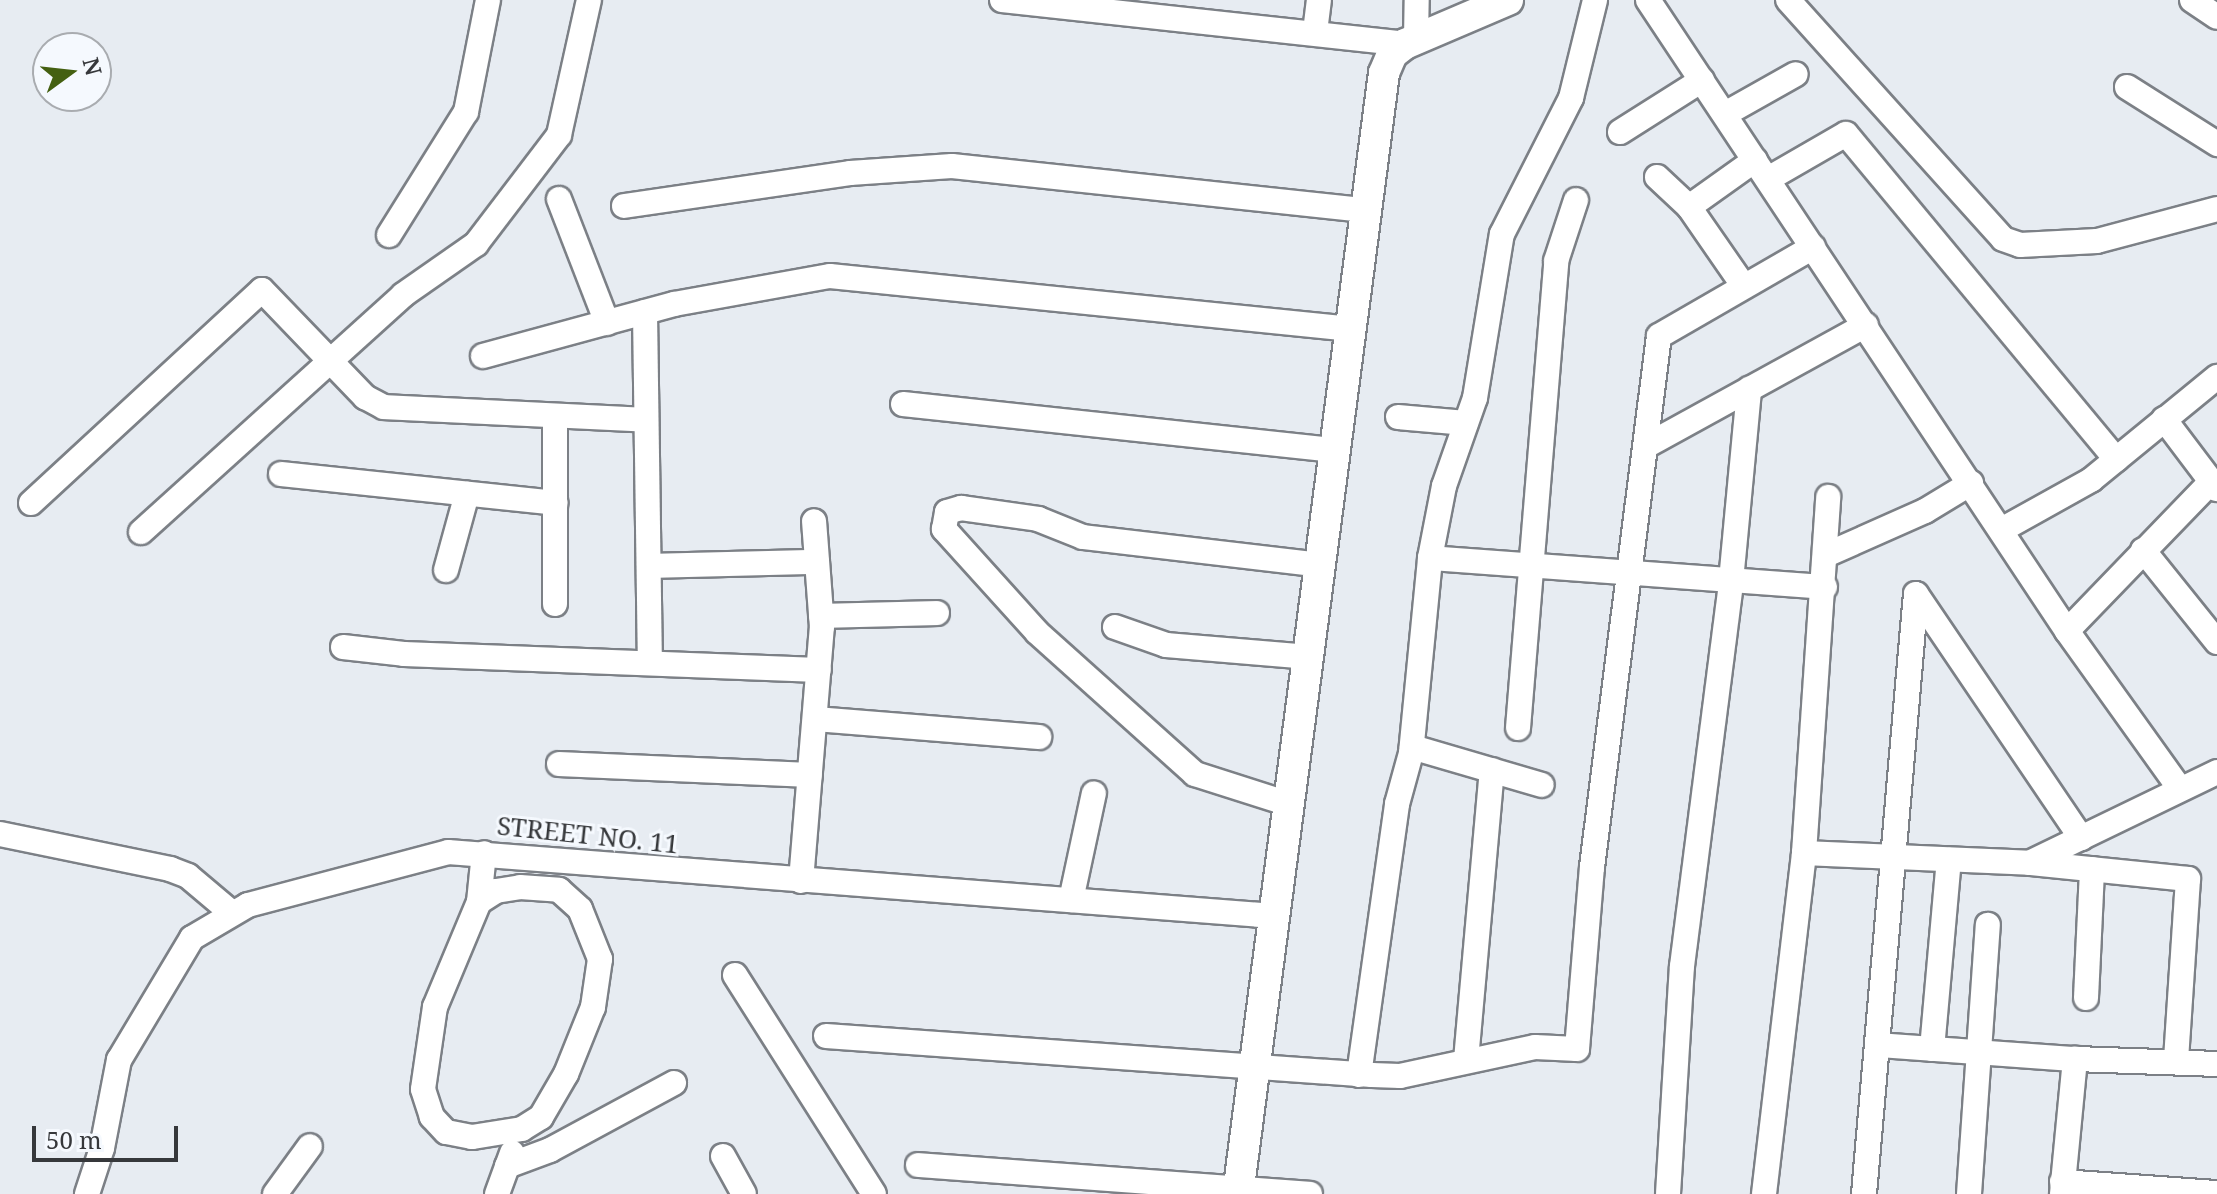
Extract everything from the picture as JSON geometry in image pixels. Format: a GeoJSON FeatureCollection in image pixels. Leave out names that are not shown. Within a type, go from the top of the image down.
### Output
{"type":"FeatureCollection","features":[{"type":"Feature","properties":{"kind":"street"},"geometry":{"type":"LineString","coordinates":[[389,235],[466,112],[488,0]]}},
{"type":"Feature","properties":{"kind":"street"},"geometry":{"type":"LineString","coordinates":[[141,532],[332,364],[403,295],[476,244],[559,135],[589,0]]}},
{"type":"Feature","properties":{"kind":"street"},"geometry":{"type":"LineString","coordinates":[[1002,0],[1141,7],[1315,32],[1410,41]]}},
{"type":"Feature","properties":{"kind":"street"},"geometry":{"type":"LineString","coordinates":[[1315,32],[1319,0]]}},
{"type":"Feature","properties":{"kind":"street"},"geometry":{"type":"LineString","coordinates":[[1410,41],[1417,0]]}},
{"type":"Feature","properties":{"kind":"street"},"geometry":{"type":"LineString","coordinates":[[1238,1192],[1384,73],[1392,54],[1410,41],[1508,0]]}},
{"type":"Feature","properties":{"kind":"street"},"geometry":{"type":"LineString","coordinates":[[1359,1075],[1397,804],[1412,747],[1430,558],[1444,486],[1466,423],[1502,234],[1571,98],[1595,0]]}},
{"type":"Feature","properties":{"kind":"street"},"geometry":{"type":"LineString","coordinates":[[1648,0],[2003,529],[2067,631],[2180,789]]}},
{"type":"Feature","properties":{"kind":"street"},"geometry":{"type":"LineString","coordinates":[[1788,0],[2003,239],[2020,245],[2097,241],[2217,209]]}},
{"type":"Feature","properties":{"kind":"street"},"geometry":{"type":"LineString","coordinates":[[1725,114],[1796,74]]}},
{"type":"Feature","properties":{"kind":"street"},"geometry":{"type":"LineString","coordinates":[[1620,132],[1702,80]]}},
{"type":"Feature","properties":{"kind":"street"},"geometry":{"type":"LineString","coordinates":[[2127,87],[2217,144]]}},
{"type":"Feature","properties":{"kind":"street"},"geometry":{"type":"LineString","coordinates":[[1689,207],[1762,170],[1846,134],[2116,459]]}},
{"type":"Feature","properties":{"kind":"street"},"geometry":{"type":"LineString","coordinates":[[624,206],[850,173],[952,166],[1367,210]]}},
{"type":"Feature","properties":{"kind":"street"},"geometry":{"type":"LineString","coordinates":[[1657,177],[1689,207],[1743,285]]}},
{"type":"Feature","properties":{"kind":"street"},"geometry":{"type":"LineString","coordinates":[[559,199],[607,323]]}},
{"type":"Feature","properties":{"kind":"street"},"geometry":{"type":"LineString","coordinates":[[1518,728],[1556,261],[1576,200]]}},
{"type":"Feature","properties":{"kind":"street"},"geometry":{"type":"LineString","coordinates":[[826,1036],[1400,1076],[1517,1049],[1579,1045],[1592,867],[1659,336],[1813,247]]}},
{"type":"Feature","properties":{"kind":"street"},"geometry":{"type":"LineString","coordinates":[[483,356],[645,312],[830,276],[1351,329]]}},
{"type":"Feature","properties":{"kind":"street"},"geometry":{"type":"LineString","coordinates":[[31,503],[262,290],[365,397],[384,407],[646,420]]}},
{"type":"Feature","properties":{"kind":"street"},"geometry":{"type":"LineString","coordinates":[[645,312],[650,662]]}},
{"type":"Feature","properties":{"kind":"street"},"geometry":{"type":"LineString","coordinates":[[1646,446],[1866,325]]}},
{"type":"Feature","properties":{"kind":"street"},"geometry":{"type":"LineString","coordinates":[[2003,529],[2091,480],[2217,377]]}},
{"type":"Feature","properties":{"kind":"street"},"geometry":{"type":"LineString","coordinates":[[1668,1194],[1682,966],[1731,581],[1749,389]]}},
{"type":"Feature","properties":{"kind":"street"},"geometry":{"type":"LineString","coordinates":[[903,404],[1335,450]]}},
{"type":"Feature","properties":{"kind":"street"},"geometry":{"type":"LineString","coordinates":[[555,416],[555,604]]}},
{"type":"Feature","properties":{"kind":"street"},"geometry":{"type":"LineString","coordinates":[[1398,417],[1466,423]]}},
{"type":"Feature","properties":{"kind":"street"},"geometry":{"type":"LineString","coordinates":[[2067,631],[2143,550],[2214,485],[2164,419]]}},
{"type":"Feature","properties":{"kind":"street"},"geometry":{"type":"LineString","coordinates":[[281,474],[555,503]]}},
{"type":"Feature","properties":{"kind":"street"},"geometry":{"type":"LineString","coordinates":[[1828,554],[1925,511],[1971,483]]}},
{"type":"Feature","properties":{"kind":"street"},"geometry":{"type":"LineString","coordinates":[[446,570],[467,494]]}},
{"type":"Feature","properties":{"kind":"street"},"geometry":{"type":"LineString","coordinates":[[1764,1194],[1804,853],[1828,554],[1828,497]]}},
{"type":"Feature","properties":{"kind":"street"},"geometry":{"type":"LineString","coordinates":[[1289,804],[1195,774],[1037,632],[944,529],[947,512],[961,508],[1038,519],[1083,537],[1321,565]]}},
{"type":"Feature","properties":{"kind":"street"},"geometry":{"type":"LineString","coordinates":[[801,881],[821,616],[814,521]]}},
{"type":"Feature","properties":{"kind":"street"},"geometry":{"type":"LineString","coordinates":[[2143,550],[2217,642]]}},
{"type":"Feature","properties":{"kind":"street"},"geometry":{"type":"LineString","coordinates":[[1430,558],[1825,587]]}},
{"type":"Feature","properties":{"kind":"street"},"geometry":{"type":"LineString","coordinates":[[649,566],[817,562]]}},
{"type":"Feature","properties":{"kind":"street"},"geometry":{"type":"LineString","coordinates":[[1864,1194],[1916,594],[2081,838]]}},
{"type":"Feature","properties":{"kind":"street"},"geometry":{"type":"LineString","coordinates":[[821,616],[937,613]]}},
{"type":"Feature","properties":{"kind":"street"},"geometry":{"type":"LineString","coordinates":[[1115,627],[1166,645],[1309,657]]}},
{"type":"Feature","properties":{"kind":"street"},"geometry":{"type":"LineString","coordinates":[[343,647],[404,654],[819,670]]}},
{"type":"Feature","properties":{"kind":"street"},"geometry":{"type":"LineString","coordinates":[[815,719],[1039,737]]}},
{"type":"Feature","properties":{"kind":"street"},"geometry":{"type":"LineString","coordinates":[[1412,747],[1542,785]]}},
{"type":"Feature","properties":{"kind":"street"},"geometry":{"type":"LineString","coordinates":[[559,764],[810,775]]}},
{"type":"Feature","properties":{"kind":"street"},"geometry":{"type":"LineString","coordinates":[[1466,1060],[1492,770]]}},
{"type":"Feature","properties":{"kind":"street"},"geometry":{"type":"LineString","coordinates":[[2029,863],[2217,772]]}},
{"type":"Feature","properties":{"kind":"street"},"geometry":{"type":"LineString","coordinates":[[1071,900],[1094,793]]}},
{"type":"Feature","properties":{"kind":"street"},"geometry":{"type":"LineString","coordinates":[[0,834],[170,869],[188,876],[232,913]]}},
{"type":"Feature","properties":{"kind":"street","name":"STREET NO. 11"},"geometry":{"type":"LineString","coordinates":[[87,1194],[102,1148],[119,1060],[183,948],[232,913],[448,852],[1274,916]]}},
{"type":"Feature","properties":{"kind":"street"},"geometry":{"type":"LineString","coordinates":[[479,902],[496,891],[520,887],[559,890],[580,909],[600,959],[593,1007],[566,1074],[541,1117],[522,1129],[472,1137],[446,1132],[432,1117],[423,1089],[435,1007],[479,902],[484,853]]}},
{"type":"Feature","properties":{"kind":"street"},"geometry":{"type":"LineString","coordinates":[[1804,853],[2029,863],[2188,879],[2176,1062]]}},
{"type":"Feature","properties":{"kind":"street"},"geometry":{"type":"LineString","coordinates":[[1932,1049],[1949,860]]}},
{"type":"Feature","properties":{"kind":"street"},"geometry":{"type":"LineString","coordinates":[[2086,998],[2092,869]]}},
{"type":"Feature","properties":{"kind":"street"},"geometry":{"type":"LineString","coordinates":[[1969,1194],[1988,925]]}},
{"type":"Feature","properties":{"kind":"street"},"geometry":{"type":"LineString","coordinates":[[735,975],[874,1194]]}},
{"type":"Feature","properties":{"kind":"street"},"geometry":{"type":"LineString","coordinates":[[1878,1045],[2075,1059],[2217,1064]]}},
{"type":"Feature","properties":{"kind":"street"},"geometry":{"type":"LineString","coordinates":[[2075,1059],[2062,1188],[2217,1193]]}},
{"type":"Feature","properties":{"kind":"street"},"geometry":{"type":"LineString","coordinates":[[507,1166],[550,1150],[674,1083]]}},
{"type":"Feature","properties":{"kind":"street"},"geometry":{"type":"LineString","coordinates":[[497,1194],[522,1129]]}},
{"type":"Feature","properties":{"kind":"street"},"geometry":{"type":"LineString","coordinates":[[275,1194],[310,1146]]}},
{"type":"Feature","properties":{"kind":"street"},"geometry":{"type":"LineString","coordinates":[[723,1156],[744,1194]]}},
{"type":"Feature","properties":{"kind":"street"},"geometry":{"type":"LineString","coordinates":[[918,1165],[1238,1192],[1310,1194]]}}]}
